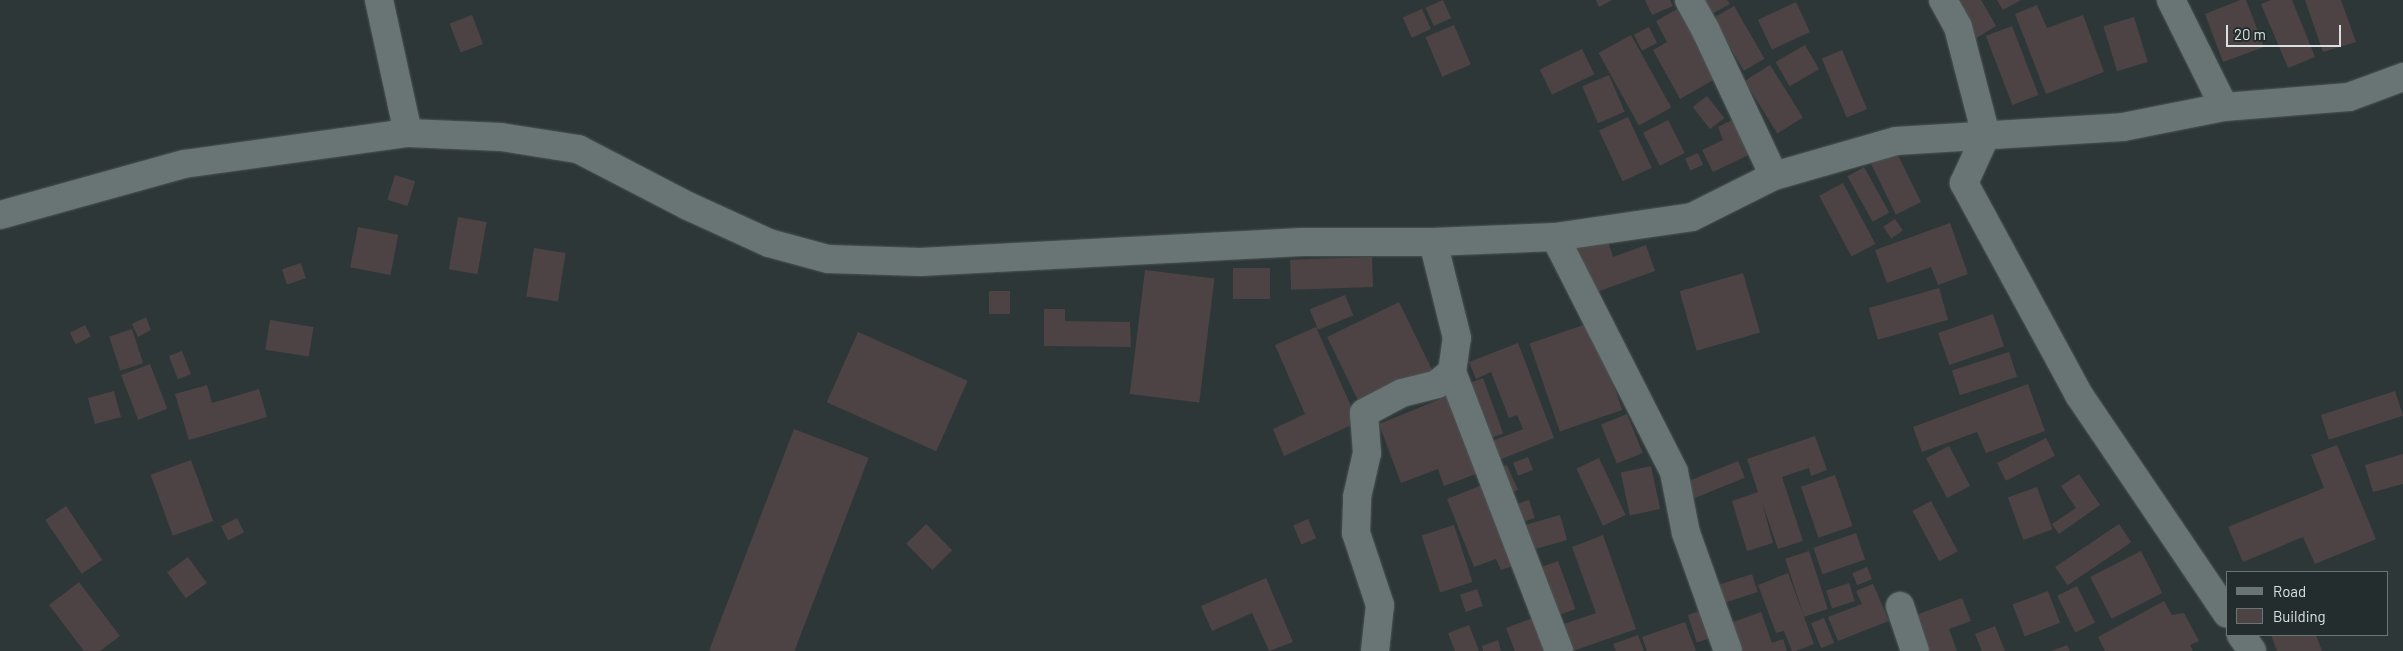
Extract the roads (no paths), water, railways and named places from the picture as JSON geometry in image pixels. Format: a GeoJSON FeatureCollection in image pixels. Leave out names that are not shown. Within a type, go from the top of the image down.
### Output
{"type":"FeatureCollection","features":[{"type":"Feature","properties":{"kind":"street"},"geometry":{"type":"LineString","coordinates":[[379,0],[408,133]]}},
{"type":"Feature","properties":{"kind":"street"},"geometry":{"type":"LineString","coordinates":[[1689,0],[1706,31],[1774,176]]}},
{"type":"Feature","properties":{"kind":"street"},"geometry":{"type":"LineString","coordinates":[[1942,0],[1958,27],[1986,135],[1964,183],[2079,395],[2226,613]]}},
{"type":"Feature","properties":{"kind":"street"},"geometry":{"type":"LineString","coordinates":[[2171,0],[2224,107]]}},
{"type":"Feature","properties":{"kind":"street"},"geometry":{"type":"LineString","coordinates":[[0,215],[184,164],[408,133],[501,137],[578,149],[688,206],[769,243],[828,259],[920,262],[1301,242],[1433,242],[1555,237],[1692,217],[1774,176],[1896,141],[2123,127],[2224,107],[2349,97],[2403,77]]}},
{"type":"Feature","properties":{"kind":"street"},"geometry":{"type":"LineString","coordinates":[[1555,237],[1674,472],[1686,533],[1728,651]]}},
{"type":"Feature","properties":{"kind":"street"},"geometry":{"type":"LineString","coordinates":[[1433,242],[1457,338],[1452,372],[1559,651]]}},
{"type":"Feature","properties":{"kind":"street"},"geometry":{"type":"LineString","coordinates":[[1375,651],[1380,604],[1356,533],[1357,497],[1367,453],[1364,413],[1402,393],[1437,384],[1452,372]]}},
{"type":"Feature","properties":{"kind":"street"},"geometry":{"type":"LineString","coordinates":[[1900,606],[1915,651]]}},
{"type":"Feature","properties":{"kind":"street"},"geometry":{"type":"LineString","coordinates":[[2242,636],[2252,651]]}}]}
